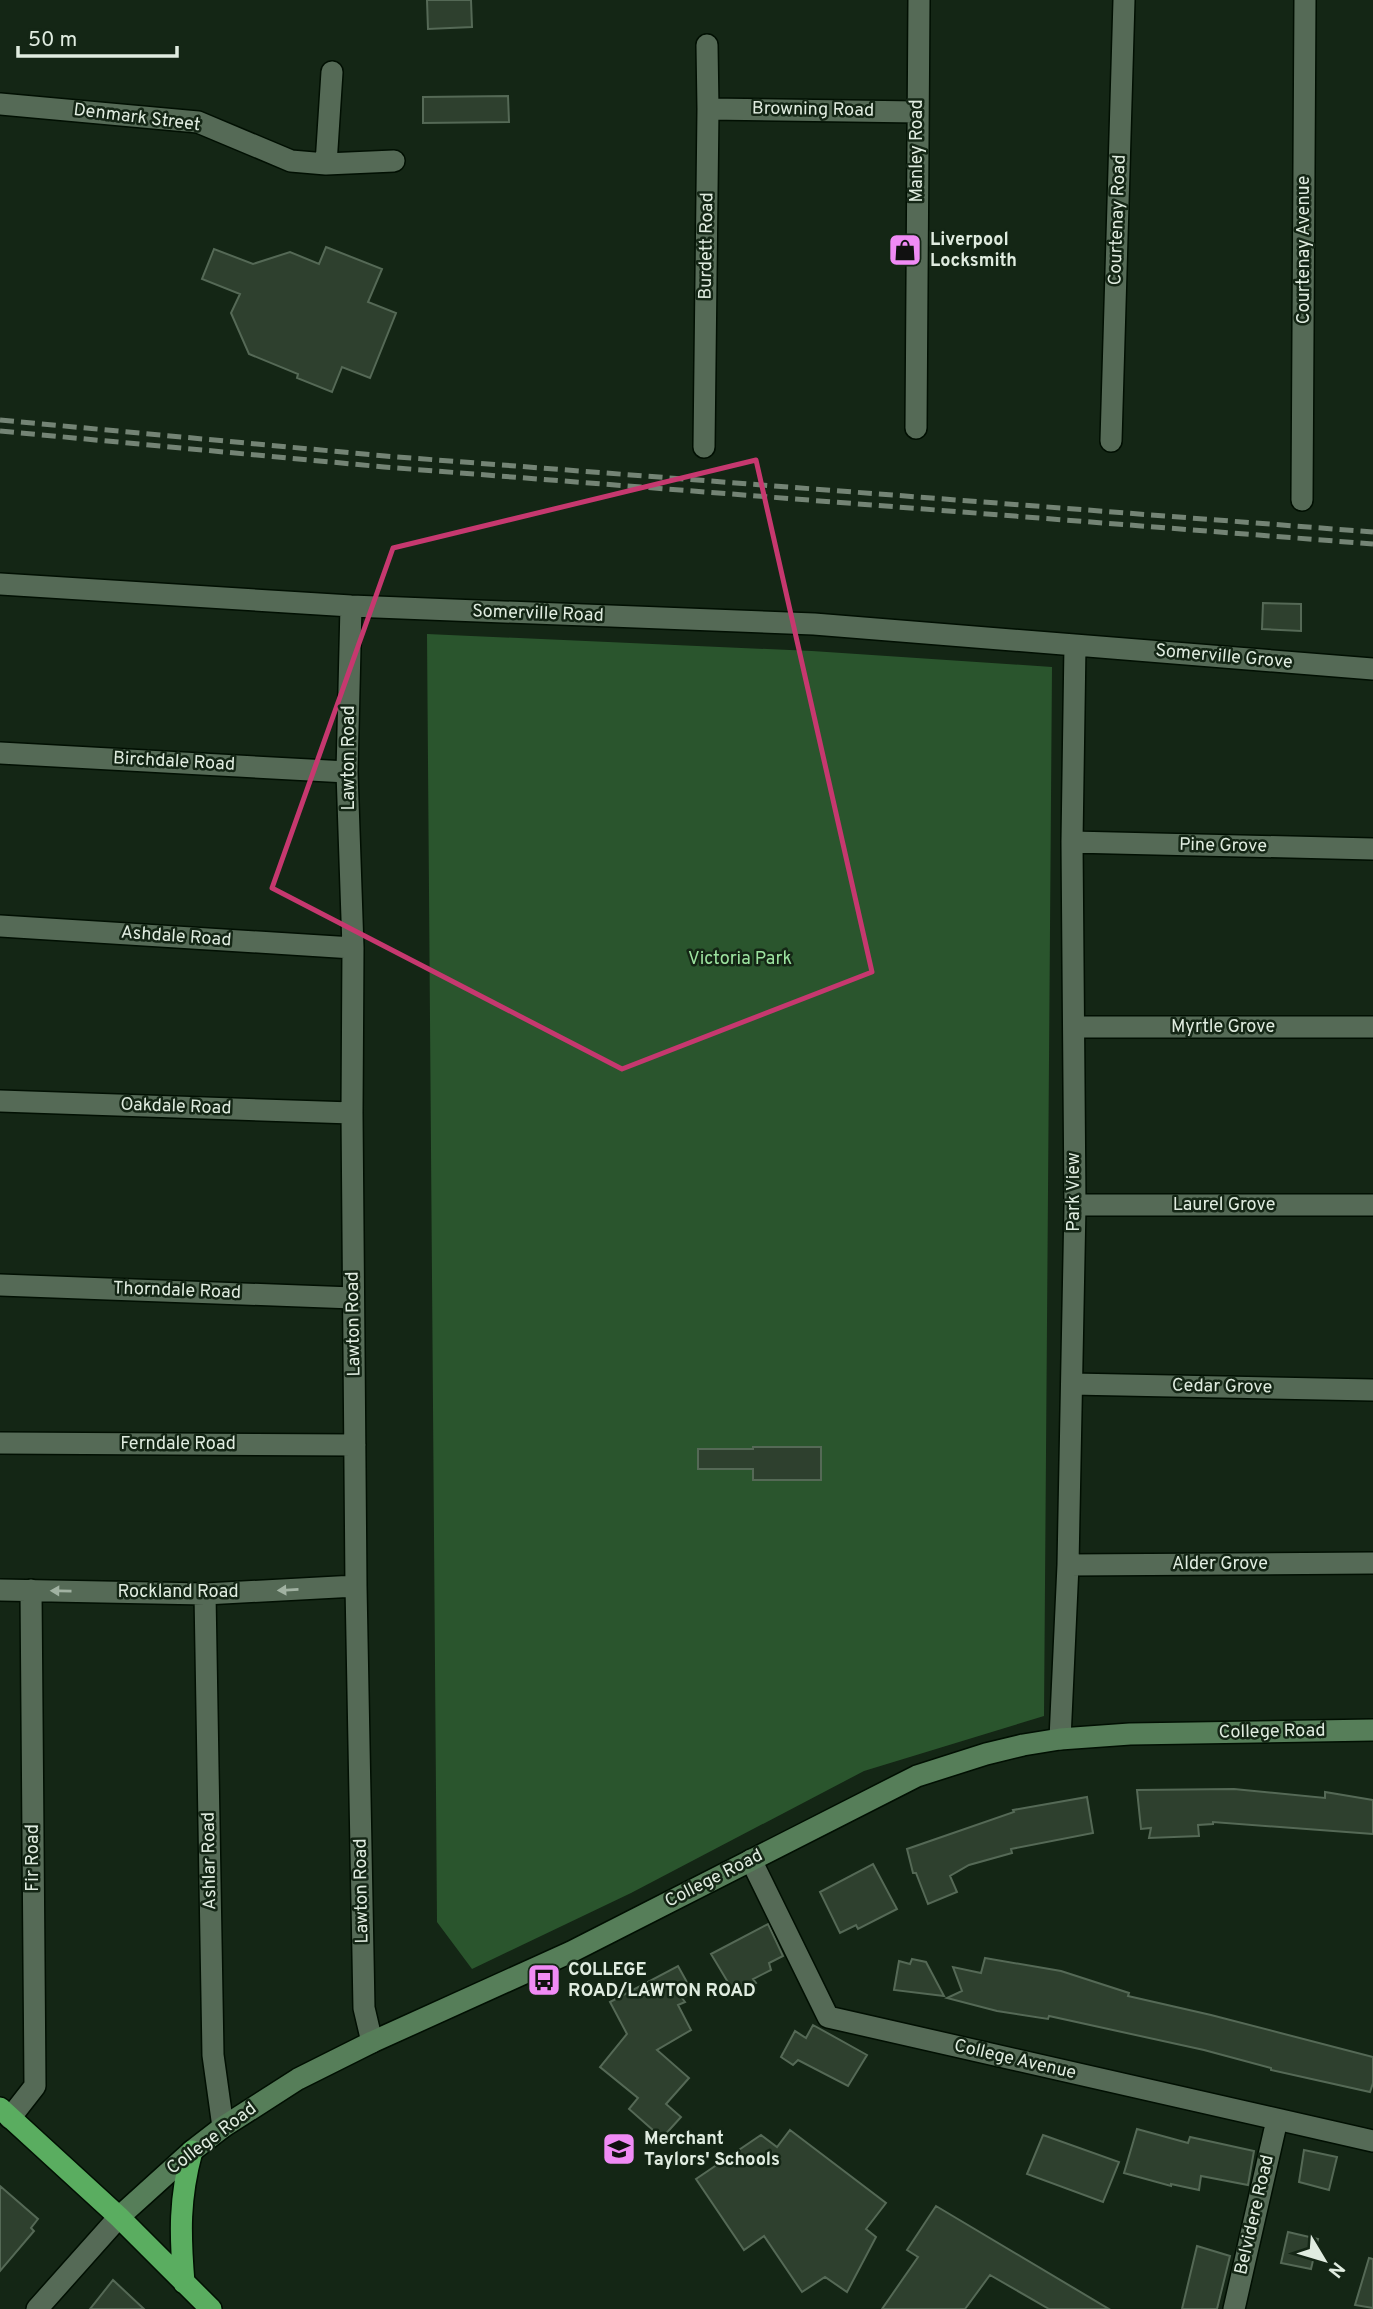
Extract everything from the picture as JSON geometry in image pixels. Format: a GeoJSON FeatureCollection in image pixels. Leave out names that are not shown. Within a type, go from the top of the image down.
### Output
{"type":"FeatureCollection","features":[{"type":"Feature","properties":{"kind":"highway"},"geometry":{"type":"LineString","coordinates":[[5,2113],[119,2217],[211,2309]]}},
{"type":"Feature","properties":{"kind":"highway"},"geometry":{"type":"LineString","coordinates":[[184,2283],[180,2235],[183,2186],[192,2151]]}},
{"type":"Feature","properties":{"kind":"street","name":"Manley Road"},"geometry":{"type":"LineString","coordinates":[[916,428],[919,0]]}},
{"type":"Feature","properties":{"kind":"street","name":"Courtenay Road"},"geometry":{"type":"LineString","coordinates":[[1111,441],[1124,0]]}},
{"type":"Feature","properties":{"kind":"street","name":"Courtenay Avenue"},"geometry":{"type":"LineString","coordinates":[[1302,500],[1305,0]]}},
{"type":"Feature","properties":{"kind":"street","name":"Burdett Road"},"geometry":{"type":"LineString","coordinates":[[704,447],[707,45]]}},
{"type":"Feature","properties":{"kind":"street"},"geometry":{"type":"LineString","coordinates":[[326,163],[332,72]]}},
{"type":"Feature","properties":{"kind":"street","name":"Denmark Street"},"geometry":{"type":"LineString","coordinates":[[0,104],[198,122],[291,161],[394,161]]}},
{"type":"Feature","properties":{"kind":"street","name":"Browning Road"},"geometry":{"type":"LineString","coordinates":[[708,109],[918,112]]}},
{"type":"Feature","properties":{"kind":"street","name":"Somerville Road"},"geometry":{"type":"LineString","coordinates":[[0,584],[351,606],[814,624],[1075,645]]}},
{"type":"Feature","properties":{"kind":"street","name":"Lawton Road"},"geometry":{"type":"LineString","coordinates":[[351,606],[347,772],[353,948],[356,1587],[365,2008],[372,2042]]}},
{"type":"Feature","properties":{"kind":"street","name":"Somerville Grove"},"geometry":{"type":"LineString","coordinates":[[1075,645],[1373,669]]}},
{"type":"Feature","properties":{"kind":"street","name":"Park View"},"geometry":{"type":"LineString","coordinates":[[1060,1740],[1072,1384],[1072,842],[1075,645]]}},
{"type":"Feature","properties":{"kind":"street","name":"Birchdale Road"},"geometry":{"type":"LineString","coordinates":[[0,752],[347,772]]}},
{"type":"Feature","properties":{"kind":"street","name":"Pine Grove"},"geometry":{"type":"LineString","coordinates":[[1072,842],[1373,849]]}},
{"type":"Feature","properties":{"kind":"street","name":"Ashdale Road"},"geometry":{"type":"LineString","coordinates":[[0,926],[353,948]]}},
{"type":"Feature","properties":{"kind":"street","name":"Myrtle Grove"},"geometry":{"type":"LineString","coordinates":[[1074,1027],[1373,1027]]}},
{"type":"Feature","properties":{"kind":"street","name":"Oakdale Road"},"geometry":{"type":"LineString","coordinates":[[0,1101],[352,1114]]}},
{"type":"Feature","properties":{"kind":"street","name":"Laurel Grove"},"geometry":{"type":"LineString","coordinates":[[1074,1205],[1373,1205]]}},
{"type":"Feature","properties":{"kind":"street","name":"Thorndale Road"},"geometry":{"type":"LineString","coordinates":[[0,1285],[354,1298]]}},
{"type":"Feature","properties":{"kind":"street","name":"Cedar Grove"},"geometry":{"type":"LineString","coordinates":[[1072,1384],[1373,1390]]}},
{"type":"Feature","properties":{"kind":"street","name":"Ferndale Road"},"geometry":{"type":"LineString","coordinates":[[0,1443],[355,1445]]}},
{"type":"Feature","properties":{"kind":"street","name":"Alder Grove"},"geometry":{"type":"LineString","coordinates":[[1068,1565],[1373,1563]]}},
{"type":"Feature","properties":{"kind":"street","name":"Rockland Road"},"geometry":{"type":"LineString","coordinates":[[0,1590],[205,1594],[356,1587]]}},
{"type":"Feature","properties":{"kind":"street","name":"Fir Road"},"geometry":{"type":"LineString","coordinates":[[5,2113],[35,2086],[31,1590]]}},
{"type":"Feature","properties":{"kind":"street","name":"Ashlar Road"},"geometry":{"type":"LineString","coordinates":[[205,1594],[214,2055],[223,2127]]}},
{"type":"Feature","properties":{"kind":"street","name":"College Road"},"geometry":{"type":"LineString","coordinates":[[119,2217],[192,2151],[223,2127],[298,2079],[372,2042],[571,1952],[917,1776],[985,1754],[1060,1740],[1130,1734],[1373,1730]]}},
{"type":"Feature","properties":{"kind":"street","name":"College Avenue"},"geometry":{"type":"LineString","coordinates":[[751,1860],[828,2017],[1373,2141]]}},
{"type":"Feature","properties":{"kind":"street","name":"Belvidere Road"},"geometry":{"type":"LineString","coordinates":[[1234,2309],[1277,2120]]}},
{"type":"Feature","properties":{"kind":"street"},"geometry":{"type":"LineString","coordinates":[[37,2309],[119,2217]]}},
{"type":"Feature","properties":{"kind":"highlighted area"},"geometry":{"type":"Polygon","coordinates":[[[756,460],[872,972],[622,1069],[272,888],[393,548],[756,460]]]}},
{"type":"Feature","properties":{"kind":"green space","name":"Victoria Park"},"geometry":{"type":"Polygon","coordinates":[[[427,634],[812,651],[1052,667],[1044,1716],[864,1771],[631,1893],[472,1969],[437,1922],[427,634]]]}},
{"type":"Feature","properties":{"kind":"building"},"geometry":{"type":"Polygon","coordinates":[[[427,0],[471,0],[472,27],[428,29],[427,0]]]}},
{"type":"Feature","properties":{"kind":"building"},"geometry":{"type":"Polygon","coordinates":[[[508,96],[509,122],[423,123],[423,97],[508,96]]]}},
{"type":"Feature","properties":{"kind":"building"},"geometry":{"type":"Polygon","coordinates":[[[326,247],[382,269],[368,302],[396,313],[370,378],[342,367],[332,392],[297,378],[298,374],[249,354],[231,313],[240,294],[202,279],[214,249],[253,264],[290,252],[319,264],[326,247]]]}},
{"type":"Feature","properties":{"kind":"building"},"geometry":{"type":"Polygon","coordinates":[[[1263,603],[1301,604],[1301,631],[1262,629],[1263,603]]]}},
{"type":"Feature","properties":{"kind":"building"},"geometry":{"type":"Polygon","coordinates":[[[821,1447],[821,1480],[753,1480],[753,1469],[698,1469],[698,1449],[821,1447]]]}},
{"type":"Feature","properties":{"kind":"building"},"geometry":{"type":"Polygon","coordinates":[[[1234,1789],[1325,1798],[1325,1792],[1373,1800],[1373,1834],[1213,1822],[1198,1825],[1199,1836],[1149,1838],[1151,1828],[1141,1829],[1137,1790],[1234,1789]]]}},
{"type":"Feature","properties":{"kind":"building"},"geometry":{"type":"Polygon","coordinates":[[[1087,1797],[1093,1833],[1011,1849],[1012,1853],[969,1865],[950,1876],[957,1892],[928,1904],[916,1873],[913,1873],[907,1849],[1014,1812],[1013,1810],[1087,1797]]]}},
{"type":"Feature","properties":{"kind":"building"},"geometry":{"type":"Polygon","coordinates":[[[873,1864],[897,1909],[858,1929],[856,1925],[840,1933],[820,1892],[873,1864]]]}},
{"type":"Feature","properties":{"kind":"building"},"geometry":{"type":"Polygon","coordinates":[[[768,1924],[783,1956],[769,1963],[771,1970],[753,1979],[756,1983],[735,1994],[711,1954],[768,1924]]]}},
{"type":"Feature","properties":{"kind":"building"},"geometry":{"type":"Polygon","coordinates":[[[985,1958],[1061,1971],[1129,1993],[1128,1996],[1373,2057],[1373,2083],[1370,2092],[1271,2070],[1204,2050],[1049,2016],[1048,2019],[997,2011],[947,1998],[962,1991],[953,1967],[981,1973],[985,1958]]]}},
{"type":"Feature","properties":{"kind":"building"},"geometry":{"type":"Polygon","coordinates":[[[912,1959],[926,1962],[944,1996],[894,1990],[899,1961],[910,1964],[912,1959]]]}},
{"type":"Feature","properties":{"kind":"building"},"geometry":{"type":"Polygon","coordinates":[[[678,1966],[693,1993],[682,1998],[685,2002],[678,2005],[691,2030],[657,2050],[689,2078],[666,2104],[681,2117],[662,2138],[629,2109],[638,2098],[600,2067],[627,2034],[610,2002],[678,1966]]]}},
{"type":"Feature","properties":{"kind":"building"},"geometry":{"type":"Polygon","coordinates":[[[813,2025],[867,2055],[848,2086],[798,2060],[793,2065],[781,2057],[795,2031],[806,2038],[813,2025]]]}},
{"type":"Feature","properties":{"kind":"building"},"geometry":{"type":"Polygon","coordinates":[[[1137,2129],[1188,2143],[1190,2137],[1254,2151],[1248,2185],[1201,2176],[1199,2190],[1171,2186],[1124,2173],[1137,2129]]]}},
{"type":"Feature","properties":{"kind":"building"},"geometry":{"type":"Polygon","coordinates":[[[790,2130],[886,2203],[866,2229],[876,2237],[847,2292],[825,2277],[802,2292],[764,2236],[744,2250],[696,2179],[761,2135],[777,2147],[790,2130]]]}},
{"type":"Feature","properties":{"kind":"building"},"geometry":{"type":"Polygon","coordinates":[[[1043,2135],[1119,2162],[1103,2202],[1027,2174],[1043,2135]]]}},
{"type":"Feature","properties":{"kind":"building"},"geometry":{"type":"Polygon","coordinates":[[[1304,2150],[1337,2157],[1329,2190],[1299,2182],[1304,2150]]]}},
{"type":"Feature","properties":{"kind":"building"},"geometry":{"type":"Polygon","coordinates":[[[0,2186],[38,2219],[31,2228],[34,2231],[0,2271],[0,2186]]]}},
{"type":"Feature","properties":{"kind":"building"},"geometry":{"type":"Polygon","coordinates":[[[936,2206],[1109,2309],[1049,2309],[990,2275],[965,2309],[882,2309],[918,2257],[907,2250],[936,2206]]]}},
{"type":"Feature","properties":{"kind":"building"},"geometry":{"type":"Polygon","coordinates":[[[1288,2232],[1318,2239],[1311,2269],[1281,2263],[1288,2232]]]}},
{"type":"Feature","properties":{"kind":"building"},"geometry":{"type":"Polygon","coordinates":[[[1197,2246],[1230,2256],[1217,2309],[1182,2309],[1197,2246]]]}},
{"type":"Feature","properties":{"kind":"building"},"geometry":{"type":"Polygon","coordinates":[[[1369,2258],[1373,2259],[1373,2308],[1355,2305],[1369,2258]]]}},
{"type":"Feature","properties":{"kind":"building"},"geometry":{"type":"Polygon","coordinates":[[[113,2280],[144,2309],[90,2309],[113,2280]]]}},
{"type":"Feature","properties":{"kind":"railway"},"geometry":{"type":"LineString","coordinates":[[0,420],[385,456],[1373,532]]}},
{"type":"Feature","properties":{"kind":"railway"},"geometry":{"type":"LineString","coordinates":[[0,431],[384,467],[1373,544]]}},
{"type":"Feature","properties":{"kind":"place","name":"Liverpool Locksmith"},"geometry":{"type":"Point","coordinates":[905,250]}},
{"type":"Feature","properties":{"kind":"place","name":"COLLEGE ROAD/LAWTON ROAD"},"geometry":{"type":"Point","coordinates":[544,1980]}},
{"type":"Feature","properties":{"kind":"place","name":"Merchant Taylors' Schools"},"geometry":{"type":"Point","coordinates":[619,2149]}}]}
